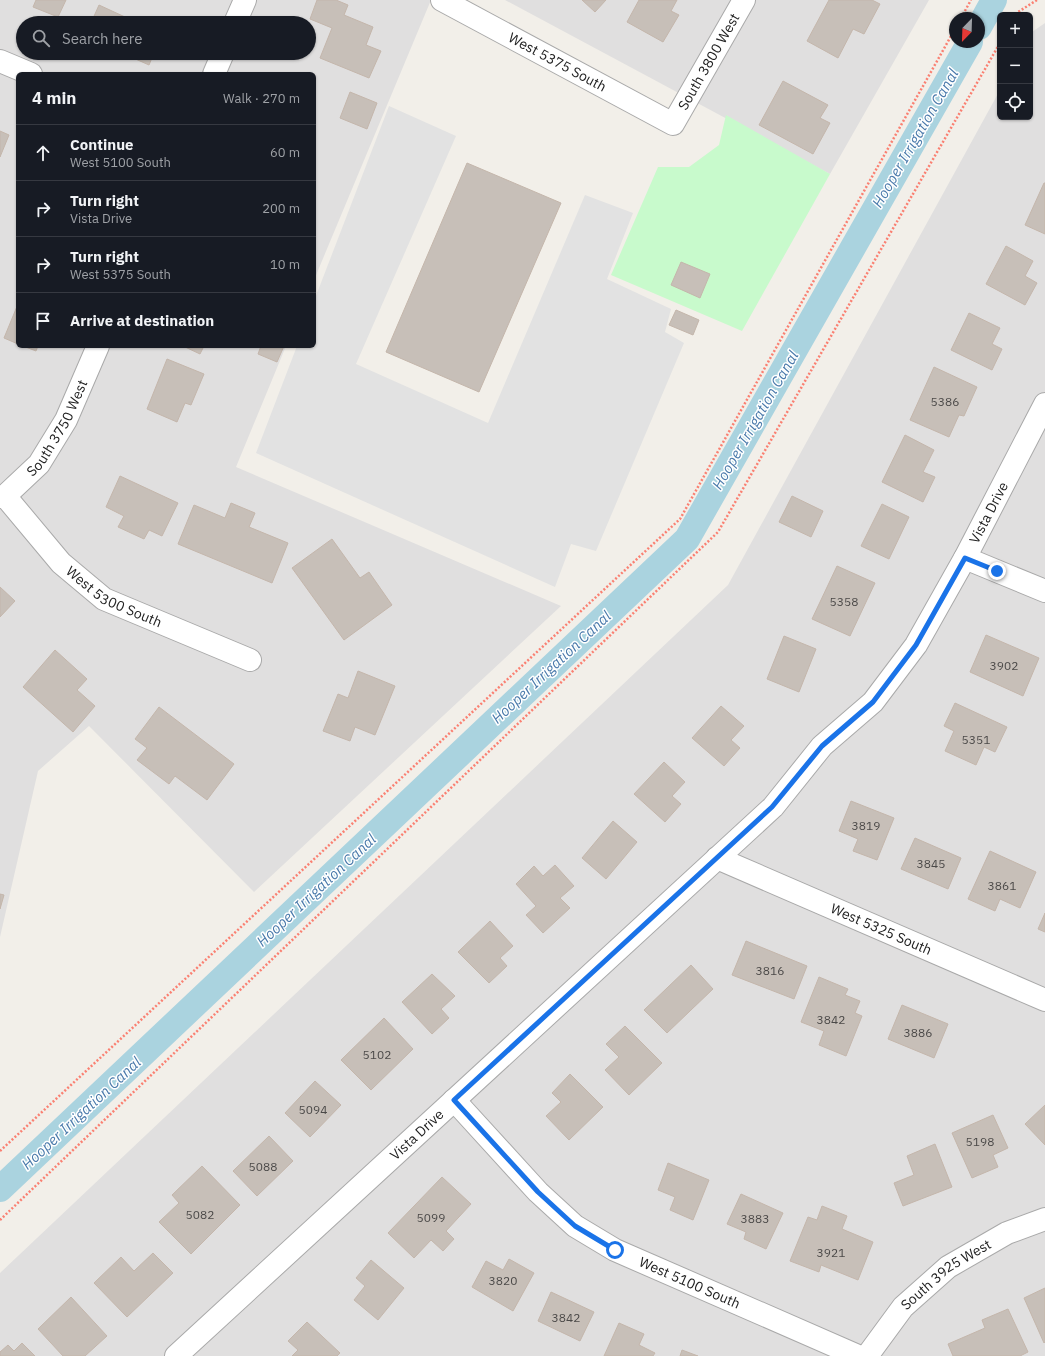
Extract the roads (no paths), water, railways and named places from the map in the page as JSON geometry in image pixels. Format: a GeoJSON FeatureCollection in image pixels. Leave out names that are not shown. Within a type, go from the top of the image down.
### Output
{"type":"FeatureCollection","features":[{"type":"Feature","properties":{"kind":"street"},"geometry":{"type":"LineString","coordinates":[[238,16],[245,0]]}},
{"type":"Feature","properties":{"kind":"street","name":"West 5375 South"},"geometry":{"type":"LineString","coordinates":[[442,0],[673,124]]}},
{"type":"Feature","properties":{"kind":"street","name":"South 3800 West"},"geometry":{"type":"LineString","coordinates":[[673,124],[744,0]]}},
{"type":"Feature","properties":{"kind":"street"},"geometry":{"type":"LineString","coordinates":[[215,72],[220,60]]}},
{"type":"Feature","properties":{"kind":"street"},"geometry":{"type":"LineString","coordinates":[[0,61],[26,72]]}},
{"type":"Feature","properties":{"kind":"street","name":"South 3750 West"},"geometry":{"type":"LineString","coordinates":[[3,496],[39,464],[66,420],[97,348]]}},
{"type":"Feature","properties":{"kind":"street","name":"Vista Drive"},"geometry":{"type":"LineString","coordinates":[[176,1356],[772,807],[822,746],[873,702],[916,645],[965,558],[1045,404]]}},
{"type":"Feature","properties":{"kind":"street","name":"West 5300 South"},"geometry":{"type":"LineString","coordinates":[[3,496],[61,563],[104,599],[250,660]]}},
{"type":"Feature","properties":{"kind":"street"},"geometry":{"type":"LineString","coordinates":[[965,558],[1045,591]]}},
{"type":"Feature","properties":{"kind":"street","name":"West 5325 South"},"geometry":{"type":"LineString","coordinates":[[717,858],[1045,1000]]}},
{"type":"Feature","properties":{"kind":"street","name":"West 5100 South"},"geometry":{"type":"LineString","coordinates":[[454,1100],[538,1192],[575,1226],[615,1250],[858,1356]]}},
{"type":"Feature","properties":{"kind":"street","name":"South 3925 West"},"geometry":{"type":"LineString","coordinates":[[867,1356],[903,1307],[948,1267],[1007,1233],[1045,1220]]}},
{"type":"Feature","properties":{"kind":"waterway","name":"Hooper Irrigation Canal"},"geometry":{"type":"LineString","coordinates":[[985,16],[994,0]]}},
{"type":"Feature","properties":{"kind":"waterway","name":"Hooper Irrigation Canal"},"geometry":{"type":"LineString","coordinates":[[0,1189],[687,539],[967,48]]}}]}
